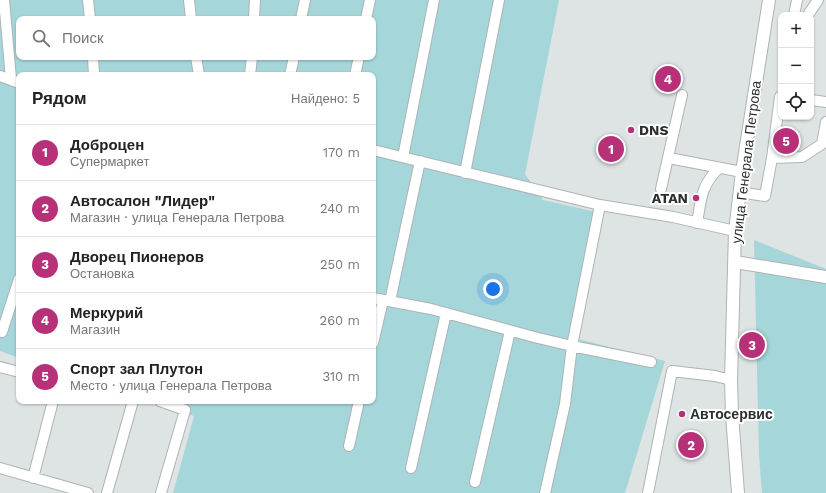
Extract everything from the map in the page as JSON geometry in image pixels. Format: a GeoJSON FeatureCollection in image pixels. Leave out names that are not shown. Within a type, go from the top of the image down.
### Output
{"type":"FeatureCollection","features":[{"type":"Feature","properties":{"kind":"main road","name":"улица Генерала Петрова"},"geometry":{"type":"LineString","coordinates":[[738,493],[732,415],[735,231],[739,192],[769,0]]}},
{"type":"Feature","properties":{"kind":"main road"},"geometry":{"type":"LineString","coordinates":[[735,262],[826,277]]}},
{"type":"Feature","properties":{"kind":"lane"},"geometry":{"type":"LineString","coordinates":[[0,76],[15,81],[4,0]]}},
{"type":"Feature","properties":{"kind":"lane"},"geometry":{"type":"LineString","coordinates":[[88,0],[90,16]]}},
{"type":"Feature","properties":{"kind":"lane"},"geometry":{"type":"LineString","coordinates":[[189,0],[191,16]]}},
{"type":"Feature","properties":{"kind":"lane"},"geometry":{"type":"LineString","coordinates":[[254,16],[255,0]]}},
{"type":"Feature","properties":{"kind":"lane"},"geometry":{"type":"LineString","coordinates":[[302,16],[305,0]]}},
{"type":"Feature","properties":{"kind":"lane"},"geometry":{"type":"LineString","coordinates":[[367,16],[370,0]]}},
{"type":"Feature","properties":{"kind":"lane"},"geometry":{"type":"LineString","coordinates":[[403,157],[434,0]]}},
{"type":"Feature","properties":{"kind":"lane"},"geometry":{"type":"LineString","coordinates":[[465,173],[499,0]]}},
{"type":"Feature","properties":{"kind":"lane"},"geometry":{"type":"LineString","coordinates":[[795,12],[797,0]]}},
{"type":"Feature","properties":{"kind":"lane"},"geometry":{"type":"LineString","coordinates":[[810,12],[818,0]]}},
{"type":"Feature","properties":{"kind":"lane"},"geometry":{"type":"LineString","coordinates":[[93,60],[94,72]]}},
{"type":"Feature","properties":{"kind":"lane"},"geometry":{"type":"LineString","coordinates":[[196,60],[198,72]]}},
{"type":"Feature","properties":{"kind":"lane"},"geometry":{"type":"LineString","coordinates":[[250,72],[252,60]]}},
{"type":"Feature","properties":{"kind":"lane"},"geometry":{"type":"LineString","coordinates":[[291,72],[293,60]]}},
{"type":"Feature","properties":{"kind":"lane"},"geometry":{"type":"LineString","coordinates":[[356,72],[358,60]]}},
{"type":"Feature","properties":{"kind":"lane"},"geometry":{"type":"LineString","coordinates":[[661,189],[682,95]]}},
{"type":"Feature","properties":{"kind":"lane"},"geometry":{"type":"LineString","coordinates":[[814,100],[826,102]]}},
{"type":"Feature","properties":{"kind":"lane"},"geometry":{"type":"LineString","coordinates":[[739,192],[765,196],[778,117]]}},
{"type":"Feature","properties":{"kind":"lane"},"geometry":{"type":"LineString","coordinates":[[772,158],[802,157],[824,146],[826,122]]}},
{"type":"Feature","properties":{"kind":"lane"},"geometry":{"type":"LineString","coordinates":[[376,151],[600,205],[673,217],[735,231]]}},
{"type":"Feature","properties":{"kind":"lane"},"geometry":{"type":"LineString","coordinates":[[668,158],[742,172]]}},
{"type":"Feature","properties":{"kind":"lane"},"geometry":{"type":"LineString","coordinates":[[376,328],[382,300],[420,161]]}},
{"type":"Feature","properties":{"kind":"lane"},"geometry":{"type":"LineString","coordinates":[[697,223],[704,190],[711,176],[719,168]]}},
{"type":"Feature","properties":{"kind":"lane"},"geometry":{"type":"LineString","coordinates":[[545,493],[565,404],[572,346],[600,205]]}},
{"type":"Feature","properties":{"kind":"lane"},"geometry":{"type":"LineString","coordinates":[[2,332],[16,288]]}},
{"type":"Feature","properties":{"kind":"lane"},"geometry":{"type":"LineString","coordinates":[[382,300],[432,309],[572,346],[651,362]]}},
{"type":"Feature","properties":{"kind":"lane"},"geometry":{"type":"LineString","coordinates":[[411,468],[446,313]]}},
{"type":"Feature","properties":{"kind":"lane"},"geometry":{"type":"LineString","coordinates":[[476,482],[510,330]]}},
{"type":"Feature","properties":{"kind":"lane"},"geometry":{"type":"LineString","coordinates":[[0,367],[16,371]]}},
{"type":"Feature","properties":{"kind":"lane"},"geometry":{"type":"LineString","coordinates":[[648,493],[672,371],[715,376],[732,380]]}},
{"type":"Feature","properties":{"kind":"lane"},"geometry":{"type":"LineString","coordinates":[[33,478],[53,404]]}},
{"type":"Feature","properties":{"kind":"lane"},"geometry":{"type":"LineString","coordinates":[[107,493],[132,404]]}},
{"type":"Feature","properties":{"kind":"lane"},"geometry":{"type":"LineString","coordinates":[[161,493],[185,410],[168,404]]}},
{"type":"Feature","properties":{"kind":"lane"},"geometry":{"type":"LineString","coordinates":[[349,446],[358,404]]}},
{"type":"Feature","properties":{"kind":"lane"},"geometry":{"type":"LineString","coordinates":[[0,468],[88,493]]}},
{"type":"Feature","properties":{"kind":"shaded area"},"geometry":{"type":"Polygon","coordinates":[[[0,0],[559,0],[525,174],[543,200],[601,213],[578,339],[665,361],[625,493],[173,493],[194,416],[157,404],[376,404],[376,72],[16,72],[16,357],[0,351],[0,0]]]}},
{"type":"Feature","properties":{"kind":"shaded area"},"geometry":{"type":"Polygon","coordinates":[[[754,240],[826,269],[826,493],[762,493],[759,455],[754,240]]]}},
{"type":"Feature","properties":{"kind":"place","name":"Меркурий"},"geometry":{"type":"Point","coordinates":[668,79]}},
{"type":"Feature","properties":{"kind":"place","name":"DNS"},"geometry":{"type":"Point","coordinates":[631,130]}},
{"type":"Feature","properties":{"kind":"place","name":"Спорт зал Плутон"},"geometry":{"type":"Point","coordinates":[786,141]}},
{"type":"Feature","properties":{"kind":"place","name":"Доброцен"},"geometry":{"type":"Point","coordinates":[611,149]}},
{"type":"Feature","properties":{"kind":"place","name":"ATAN"},"geometry":{"type":"Point","coordinates":[696,198]}},
{"type":"Feature","properties":{"kind":"place","name":"Дворец Пионеров"},"geometry":{"type":"Point","coordinates":[752,345]}},
{"type":"Feature","properties":{"kind":"place","name":"Автосервис"},"geometry":{"type":"Point","coordinates":[682,414]}},
{"type":"Feature","properties":{"kind":"place","name":"Автосалон \"Лидер\""},"geometry":{"type":"Point","coordinates":[691,445]}}]}
